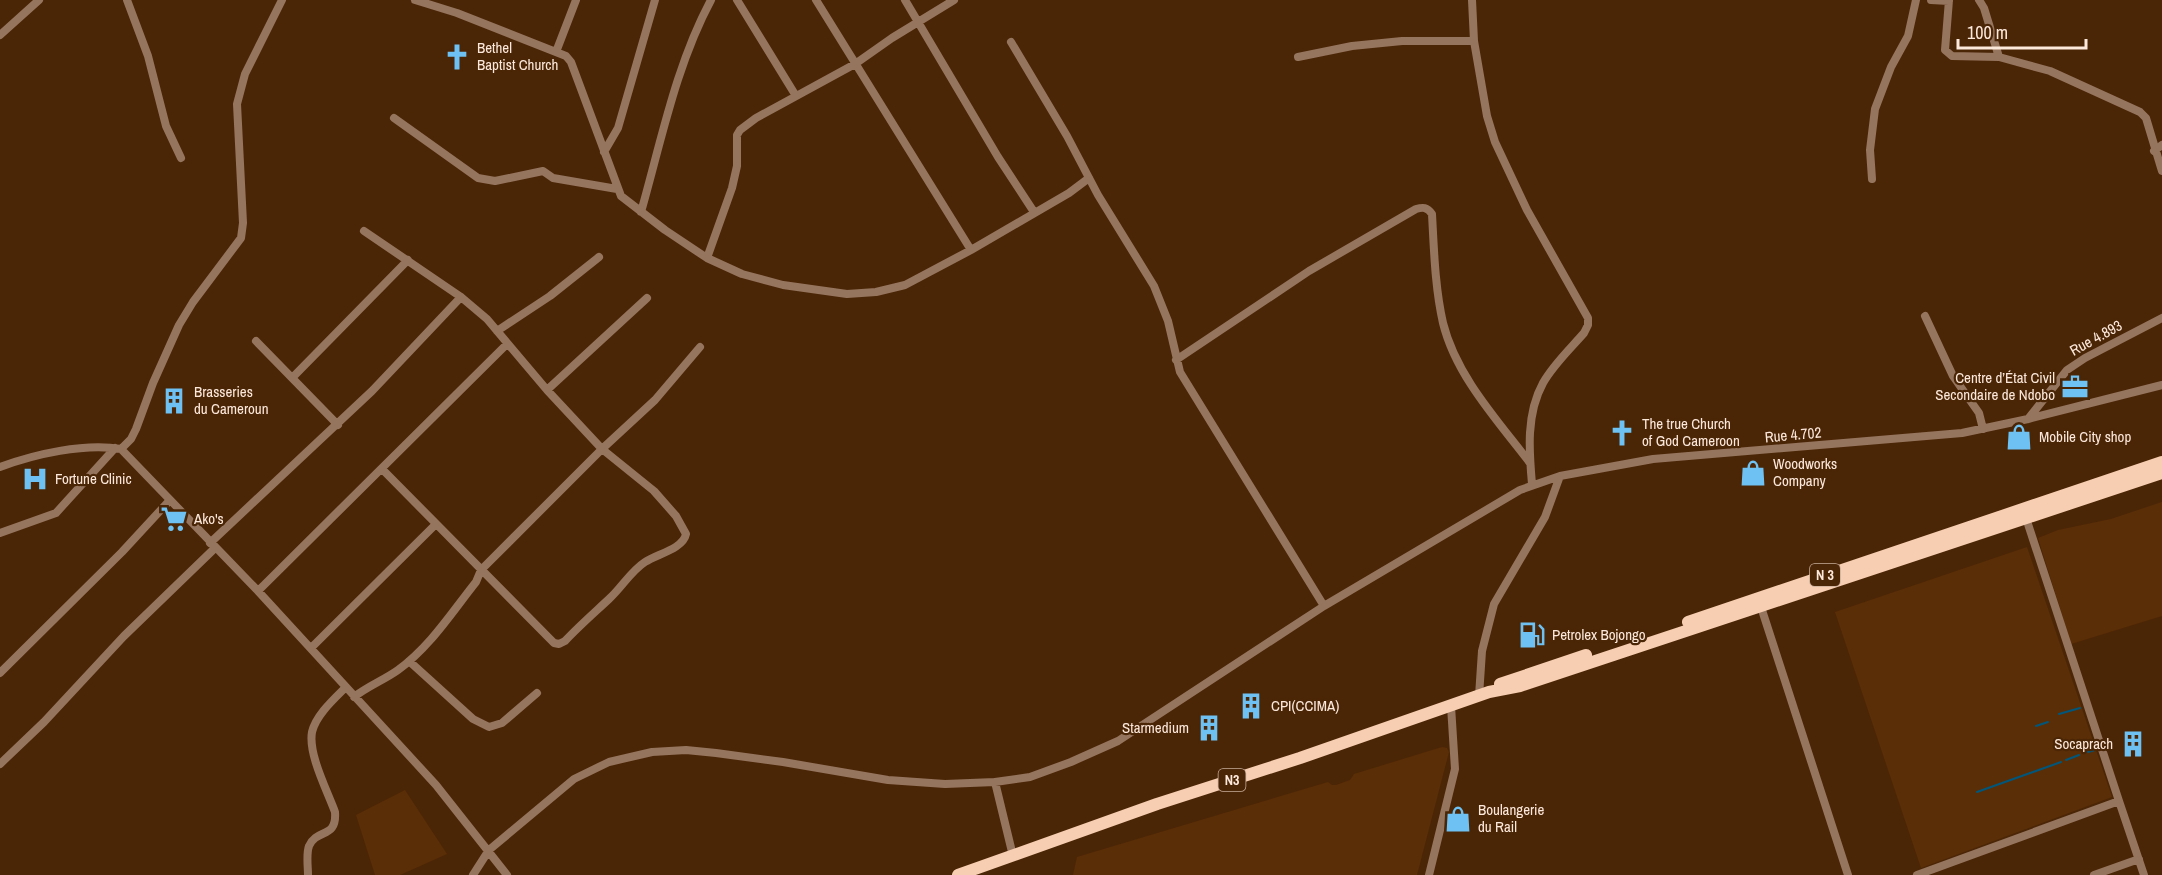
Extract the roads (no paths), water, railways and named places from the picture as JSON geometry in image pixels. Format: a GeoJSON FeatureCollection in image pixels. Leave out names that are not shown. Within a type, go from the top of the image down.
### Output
{"type":"FeatureCollection","features":[{"type":"Feature","properties":{"kind":"highway","name":"N 3"},"geometry":{"type":"LineString","coordinates":[[1451,706],[1484,694],[1520,686],[1761,607],[1833,577],[2162,462]]}},
{"type":"Feature","properties":{"kind":"highway","name":"N 3"},"geometry":{"type":"LineString","coordinates":[[1484,694],[1500,684],[1524,675],[2026,518],[2162,473]]}},
{"type":"Feature","properties":{"kind":"highway","name":"N3"},"geometry":{"type":"LineString","coordinates":[[1013,856],[1157,804],[1451,706]]}},
{"type":"Feature","properties":{"kind":"highway"},"geometry":{"type":"LineString","coordinates":[[958,875],[1013,856]]}},
{"type":"Feature","properties":{"kind":"street"},"geometry":{"type":"LineString","coordinates":[[0,35],[39,0]]}},
{"type":"Feature","properties":{"kind":"street"},"geometry":{"type":"LineString","coordinates":[[127,0],[148,56],[166,126],[181,158]]}},
{"type":"Feature","properties":{"kind":"street"},"geometry":{"type":"LineString","coordinates":[[0,533],[56,513],[118,448],[131,439],[179,325],[193,302],[241,238],[243,223],[237,104],[245,74],[282,0]]}},
{"type":"Feature","properties":{"kind":"street"},"geometry":{"type":"LineString","coordinates":[[415,0],[458,13],[566,56],[571,62],[621,196],[707,258],[742,274],[783,285],[847,294],[876,292],[905,285],[971,250],[1069,193],[1089,178]]}},
{"type":"Feature","properties":{"kind":"street"},"geometry":{"type":"LineString","coordinates":[[556,52],[576,0]]}},
{"type":"Feature","properties":{"kind":"street"},"geometry":{"type":"LineString","coordinates":[[604,152],[618,128],[655,0]]}},
{"type":"Feature","properties":{"kind":"street"},"geometry":{"type":"LineString","coordinates":[[641,212],[698,24],[711,0]]}},
{"type":"Feature","properties":{"kind":"street"},"geometry":{"type":"LineString","coordinates":[[737,0],[796,96]]}},
{"type":"Feature","properties":{"kind":"street"},"geometry":{"type":"LineString","coordinates":[[816,0],[971,250]]}},
{"type":"Feature","properties":{"kind":"street"},"geometry":{"type":"LineString","coordinates":[[905,0],[998,157],[1034,212]]}},
{"type":"Feature","properties":{"kind":"street"},"geometry":{"type":"LineString","coordinates":[[707,258],[732,188],[737,166],[738,133],[756,118],[855,64],[954,0]]}},
{"type":"Feature","properties":{"kind":"street"},"geometry":{"type":"LineString","coordinates":[[1472,0],[1473,41],[1487,116],[1495,142],[1527,210],[1588,318],[1588,325],[1584,333],[1542,384],[1534,406],[1528,442],[1532,484]]}},
{"type":"Feature","properties":{"kind":"street"},"geometry":{"type":"LineString","coordinates":[[1872,178],[1870,150],[1875,109],[1891,67],[1908,36],[1916,0]]}},
{"type":"Feature","properties":{"kind":"street"},"geometry":{"type":"LineString","coordinates":[[1931,0],[1949,1],[1946,50],[1952,56],[1999,57],[2050,71],[2140,112],[2146,118],[2154,151],[2162,171]]}},
{"type":"Feature","properties":{"kind":"street"},"geometry":{"type":"LineString","coordinates":[[1979,0],[1984,8],[1999,57]]}},
{"type":"Feature","properties":{"kind":"street"},"geometry":{"type":"LineString","coordinates":[[1298,57],[1352,46],[1402,41],[1473,41]]}},
{"type":"Feature","properties":{"kind":"street"},"geometry":{"type":"LineString","coordinates":[[1011,42],[1098,195],[1154,286],[1168,321],[1176,360],[1186,382],[1324,606]]}},
{"type":"Feature","properties":{"kind":"street"},"geometry":{"type":"LineString","coordinates":[[394,118],[478,178],[495,181],[543,171],[553,178],[617,189]]}},
{"type":"Feature","properties":{"kind":"street"},"geometry":{"type":"LineString","coordinates":[[2154,151],[2162,145]]}},
{"type":"Feature","properties":{"kind":"street"},"geometry":{"type":"LineString","coordinates":[[1176,360],[1309,271],[1416,209],[1424,207],[1432,214],[1436,275],[1443,323],[1451,347],[1482,400],[1530,463]]}},
{"type":"Feature","properties":{"kind":"street"},"geometry":{"type":"LineString","coordinates":[[364,231],[461,297],[487,319],[547,390],[602,449],[654,491],[676,516],[686,534],[685,540],[680,545],[656,555],[641,565],[610,598],[559,644],[554,643],[381,469]]}},
{"type":"Feature","properties":{"kind":"street"},"geometry":{"type":"LineString","coordinates":[[498,331],[550,296],[599,257]]}},
{"type":"Feature","properties":{"kind":"street"},"geometry":{"type":"LineString","coordinates":[[292,378],[408,260]]}},
{"type":"Feature","properties":{"kind":"street"},"geometry":{"type":"LineString","coordinates":[[0,764],[44,722],[124,636],[213,546],[338,425],[461,297]]}},
{"type":"Feature","properties":{"kind":"street"},"geometry":{"type":"LineString","coordinates":[[547,390],[647,298]]}},
{"type":"Feature","properties":{"kind":"street"},"geometry":{"type":"LineString","coordinates":[[1925,316],[1953,376],[1979,413],[1983,429]]}},
{"type":"Feature","properties":{"kind":"street","name":"Rue 4.893"},"geometry":{"type":"LineString","coordinates":[[2028,419],[2067,370],[2085,358],[2162,318]]}},
{"type":"Feature","properties":{"kind":"street"},"geometry":{"type":"LineString","coordinates":[[256,341],[338,425]]}},
{"type":"Feature","properties":{"kind":"street"},"geometry":{"type":"LineString","coordinates":[[258,591],[507,344]]}},
{"type":"Feature","properties":{"kind":"street"},"geometry":{"type":"LineString","coordinates":[[354,697],[370,685],[394,673],[424,646],[476,582],[481,570],[602,449],[656,400],[700,347]]}},
{"type":"Feature","properties":{"kind":"street","name":"Rue 4.702"},"geometry":{"type":"LineString","coordinates":[[473,875],[489,850],[574,779],[609,762],[652,752],[686,750],[783,762],[888,780],[945,784],[995,782],[1030,777],[1071,762],[1118,741],[1324,606],[1532,484],[1560,476],[1653,459],[1962,433],[2162,385]]}},
{"type":"Feature","properties":{"kind":"street"},"geometry":{"type":"LineString","coordinates":[[0,467],[76,448],[106,446],[118,448],[258,591],[436,785],[507,875]]}},
{"type":"Feature","properties":{"kind":"street"},"geometry":{"type":"LineString","coordinates":[[1484,694],[1482,651],[1494,604],[1545,517],[1560,476]]}},
{"type":"Feature","properties":{"kind":"street"},"geometry":{"type":"LineString","coordinates":[[0,673],[122,552],[170,500]]}},
{"type":"Feature","properties":{"kind":"street"},"geometry":{"type":"LineString","coordinates":[[2026,518],[2144,875]]}},
{"type":"Feature","properties":{"kind":"street"},"geometry":{"type":"LineString","coordinates":[[311,648],[436,524]]}},
{"type":"Feature","properties":{"kind":"street"},"geometry":{"type":"LineString","coordinates":[[1761,607],[1848,875]]}},
{"type":"Feature","properties":{"kind":"street"},"geometry":{"type":"LineString","coordinates":[[409,661],[473,719],[489,727],[502,723],[537,693]]}},
{"type":"Feature","properties":{"kind":"street"},"geometry":{"type":"LineString","coordinates":[[308,875],[308,849],[314,839],[330,831],[336,823],[335,812],[311,748],[312,730],[322,713],[346,687]]}},
{"type":"Feature","properties":{"kind":"street"},"geometry":{"type":"LineString","coordinates":[[1429,875],[1455,769],[1451,706]]}},
{"type":"Feature","properties":{"kind":"street"},"geometry":{"type":"LineString","coordinates":[[995,782],[1013,856]]}},
{"type":"Feature","properties":{"kind":"street"},"geometry":{"type":"LineString","coordinates":[[1917,875],[2119,801]]}},
{"type":"Feature","properties":{"kind":"street"},"geometry":{"type":"LineString","coordinates":[[2094,875],[2139,859]]}},
{"type":"Feature","properties":{"kind":"waterway"},"geometry":{"type":"LineString","coordinates":[[2059,714],[2080,708]]}},
{"type":"Feature","properties":{"kind":"waterway"},"geometry":{"type":"LineString","coordinates":[[2036,726],[2048,722]]}},
{"type":"Feature","properties":{"kind":"waterway"},"geometry":{"type":"LineString","coordinates":[[2088,752],[2095,750]]}},
{"type":"Feature","properties":{"kind":"waterway"},"geometry":{"type":"LineString","coordinates":[[2066,760],[2079,755]]}},
{"type":"Feature","properties":{"kind":"waterway"},"geometry":{"type":"LineString","coordinates":[[1977,792],[2061,762]]}},
{"type":"Feature","properties":{"kind":"place","name":"Bethel Baptist Church"},"geometry":{"type":"Point","coordinates":[457,57]}},
{"type":"Feature","properties":{"kind":"place","name":"Centre d’État Civil Secondaire de Ndobo"},"geometry":{"type":"Point","coordinates":[2075,387]}},
{"type":"Feature","properties":{"kind":"place","name":"Brasseries du Cameroun"},"geometry":{"type":"Point","coordinates":[174,401]}},
{"type":"Feature","properties":{"kind":"place","name":"The true Church of God Cameroon"},"geometry":{"type":"Point","coordinates":[1622,433]}},
{"type":"Feature","properties":{"kind":"place","name":"Mobile City shop"},"geometry":{"type":"Point","coordinates":[2019,437]}},
{"type":"Feature","properties":{"kind":"place","name":"Woodworks Company"},"geometry":{"type":"Point","coordinates":[1753,473]}},
{"type":"Feature","properties":{"kind":"place","name":"Fortune Clinic"},"geometry":{"type":"Point","coordinates":[35,479]}},
{"type":"Feature","properties":{"kind":"place","name":"Ako's"},"geometry":{"type":"Point","coordinates":[174,519]}},
{"type":"Feature","properties":{"kind":"place","name":"Petrolex Bojongo"},"geometry":{"type":"Point","coordinates":[1532,635]}},
{"type":"Feature","properties":{"kind":"place","name":"CPI(CCIMA)"},"geometry":{"type":"Point","coordinates":[1251,706]}},
{"type":"Feature","properties":{"kind":"place","name":"Starmedium"},"geometry":{"type":"Point","coordinates":[1209,728]}},
{"type":"Feature","properties":{"kind":"place","name":"Socaprach"},"geometry":{"type":"Point","coordinates":[2133,744]}},
{"type":"Feature","properties":{"kind":"place","name":"Boulangerie du Rail"},"geometry":{"type":"Point","coordinates":[1458,819]}}]}
